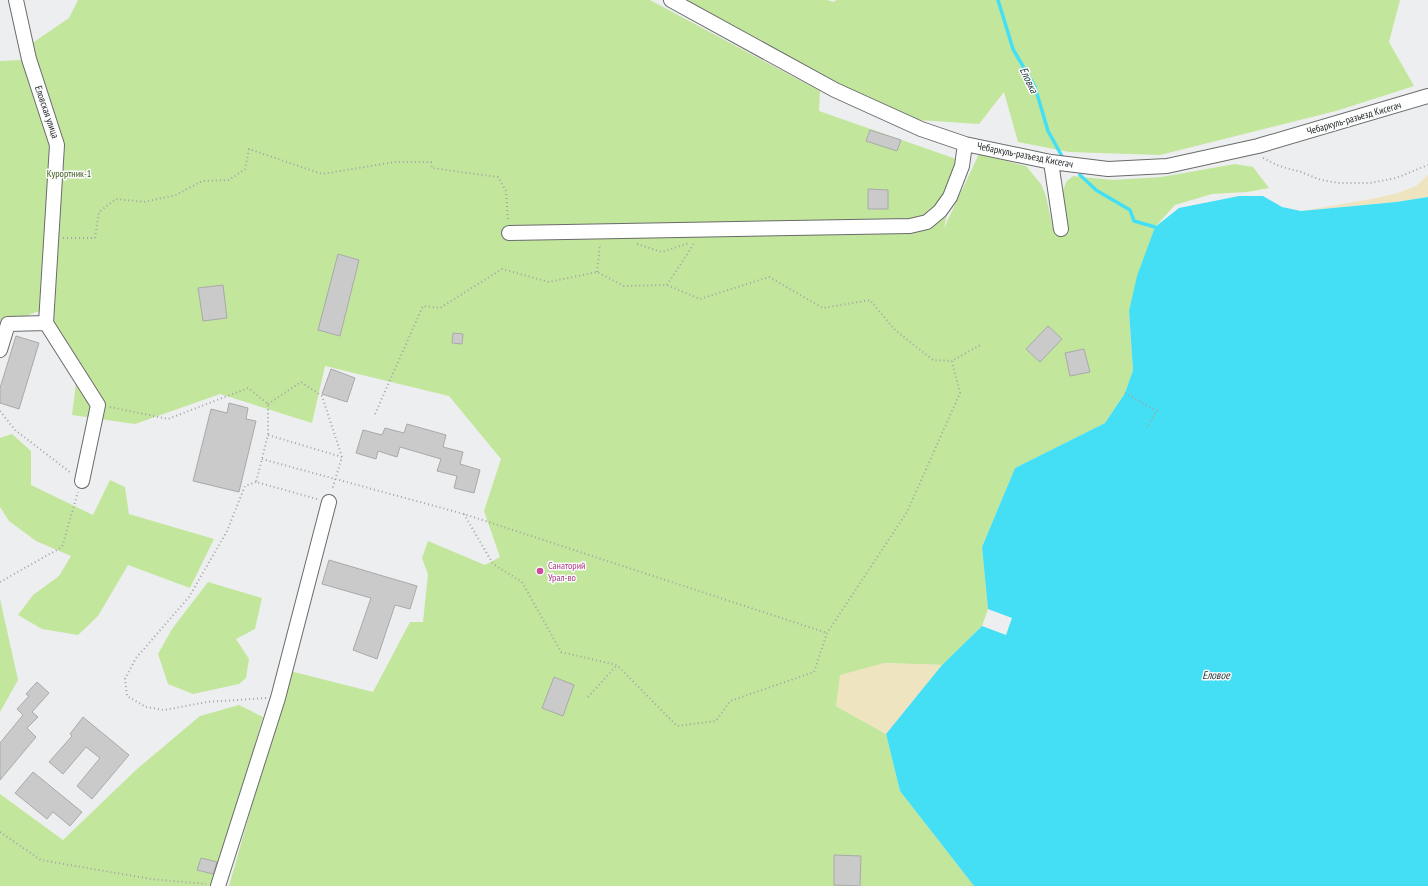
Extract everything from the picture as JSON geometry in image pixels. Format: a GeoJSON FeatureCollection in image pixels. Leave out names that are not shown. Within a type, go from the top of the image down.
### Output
{"type":"FeatureCollection","features":[{"type":"Feature","properties":{"kind":"street","name":"Еловская улица"},"geometry":{"type":"LineString","coordinates":[[16,0],[29,59],[58,144],[46,323]]}},
{"type":"Feature","properties":{"kind":"street","name":"Чебаркуль-разъезд Кисегач"},"geometry":{"type":"LineString","coordinates":[[671,0],[835,90],[921,129],[965,144],[1051,162],[1108,169],[1167,166],[1249,148],[1428,96]]}},
{"type":"Feature","properties":{"kind":"street"},"geometry":{"type":"LineString","coordinates":[[509,233],[910,226],[927,222],[940,211],[950,197],[962,166],[965,144]]}},
{"type":"Feature","properties":{"kind":"street"},"geometry":{"type":"LineString","coordinates":[[1051,162],[1061,229]]}},
{"type":"Feature","properties":{"kind":"street"},"geometry":{"type":"LineString","coordinates":[[0,350],[8,324],[46,323],[98,405],[82,481]]}},
{"type":"Feature","properties":{"kind":"street"},"geometry":{"type":"LineString","coordinates":[[218,885],[278,698],[328,502]]}},
{"type":"Feature","properties":{"kind":"path"},"geometry":{"type":"LineString","coordinates":[[1249,148],[1261,157],[1279,166],[1301,172],[1321,180],[1340,184],[1370,183],[1396,178],[1428,165]]}},
{"type":"Feature","properties":{"kind":"path"},"geometry":{"type":"LineString","coordinates":[[52,238],[95,238],[99,212],[116,199],[144,202],[176,195],[202,181],[229,180],[245,169],[249,150],[322,174],[395,162],[431,162],[432,168],[498,177],[506,191],[509,233]]}},
{"type":"Feature","properties":{"kind":"path"},"geometry":{"type":"LineString","coordinates":[[597,272],[599,244],[606,240]]}},
{"type":"Feature","properties":{"kind":"path"},"geometry":{"type":"LineString","coordinates":[[633,243],[662,252],[696,241],[667,285]]}},
{"type":"Feature","properties":{"kind":"path"},"geometry":{"type":"LineString","coordinates":[[375,414],[423,306],[440,308],[502,269],[549,282],[597,272],[624,286],[667,285],[700,299],[769,277],[823,308],[870,300],[895,330],[933,360],[952,361],[982,344]]}},
{"type":"Feature","properties":{"kind":"path"},"geometry":{"type":"LineString","coordinates":[[464,514],[493,564],[522,582],[560,652],[617,665],[677,726],[716,721],[730,701],[814,672],[827,632],[907,512],[960,393],[952,361]]}},
{"type":"Feature","properties":{"kind":"path"},"geometry":{"type":"LineString","coordinates":[[268,404],[301,382],[322,396],[342,457],[328,502],[256,482],[245,486],[227,532],[189,597],[136,658],[125,678],[127,696],[146,707],[164,710],[208,702],[278,698]]}},
{"type":"Feature","properties":{"kind":"path"},"geometry":{"type":"LineString","coordinates":[[98,405],[168,419],[248,388],[268,404]]}},
{"type":"Feature","properties":{"kind":"path"},"geometry":{"type":"LineString","coordinates":[[1125,393],[1157,411],[1147,428]]}},
{"type":"Feature","properties":{"kind":"path"},"geometry":{"type":"LineString","coordinates":[[256,482],[268,435],[268,404]]}},
{"type":"Feature","properties":{"kind":"path"},"geometry":{"type":"LineString","coordinates":[[0,411],[15,430],[82,481],[62,547],[0,582]]}},
{"type":"Feature","properties":{"kind":"path"},"geometry":{"type":"LineString","coordinates":[[268,435],[342,457]]}},
{"type":"Feature","properties":{"kind":"path"},"geometry":{"type":"LineString","coordinates":[[262,459],[464,514],[827,632]]}},
{"type":"Feature","properties":{"kind":"path"},"geometry":{"type":"LineString","coordinates":[[588,697],[617,665]]}},
{"type":"Feature","properties":{"kind":"path"},"geometry":{"type":"LineString","coordinates":[[0,832],[41,860],[151,879],[218,885]]}},
{"type":"Feature","properties":{"kind":"green space","name":"Курортник-1"},"geometry":{"type":"Polygon","coordinates":[[[78,0],[650,0],[820,91],[819,111],[959,160],[944,228],[979,154],[1026,166],[1041,184],[1046,196],[1053,229],[1068,229],[1061,197],[1066,182],[1073,176],[1113,180],[1161,177],[1235,164],[1253,167],[1269,188],[1247,192],[1212,194],[1175,205],[1155,227],[1129,311],[1133,370],[1125,393],[1105,423],[1015,468],[982,547],[988,609],[982,626],[942,665],[884,663],[836,706],[886,734],[900,791],[974,886],[229,886],[290,671],[373,692],[410,622],[423,622],[428,574],[422,558],[428,541],[485,565],[500,557],[484,511],[501,459],[449,396],[325,366],[312,423],[220,394],[135,424],[72,415],[78,367],[49,313],[36,312],[0,327],[0,61],[23,60],[35,103],[51,103],[28,46],[69,18],[78,0]]]}},
{"type":"Feature","properties":{"kind":"green space"},"geometry":{"type":"Polygon","coordinates":[[[686,0],[827,0],[834,2],[836,0],[1400,0],[1389,42],[1414,86],[1336,111],[1160,155],[1069,152],[1018,142],[1004,92],[979,124],[918,120],[843,87],[686,0]]]}},
{"type":"Feature","properties":{"kind":"green space"},"geometry":{"type":"Polygon","coordinates":[[[12,434],[31,451],[31,485],[93,515],[110,480],[125,487],[129,514],[214,539],[190,588],[128,565],[98,616],[78,635],[42,629],[18,615],[33,595],[59,576],[71,556],[36,541],[9,521],[0,507],[0,438],[12,434]]]}},
{"type":"Feature","properties":{"kind":"green space"},"geometry":{"type":"Polygon","coordinates":[[[208,582],[262,598],[255,629],[236,639],[249,659],[246,678],[239,684],[193,694],[168,684],[158,654],[172,629],[208,582]]]}},
{"type":"Feature","properties":{"kind":"green space"},"geometry":{"type":"Polygon","coordinates":[[[0,599],[18,680],[0,712],[0,599]]]}},
{"type":"Feature","properties":{"kind":"green space"},"geometry":{"type":"Polygon","coordinates":[[[239,705],[263,717],[213,886],[0,886],[0,794],[63,840],[137,769],[200,716],[239,705]]]}},
{"type":"Feature","properties":{"kind":"sand"},"geometry":{"type":"Polygon","coordinates":[[[1428,175],[1428,197],[1396,202],[1301,211],[1398,193],[1416,186],[1428,175]]]}},
{"type":"Feature","properties":{"kind":"sand"},"geometry":{"type":"Polygon","coordinates":[[[884,663],[942,665],[886,734],[836,706],[840,675],[884,663]]]}},
{"type":"Feature","properties":{"kind":"water","name":"Еловое"},"geometry":{"type":"Polygon","coordinates":[[[1239,196],[1263,196],[1282,207],[1301,211],[1396,202],[1428,197],[1428,886],[974,886],[900,791],[886,734],[942,665],[982,626],[1006,635],[1012,618],[988,609],[982,547],[1015,468],[1105,423],[1125,393],[1133,370],[1129,311],[1137,276],[1155,227],[1179,208],[1239,196]]]}},
{"type":"Feature","properties":{"kind":"building"},"geometry":{"type":"Polygon","coordinates":[[[870,130],[901,140],[897,151],[866,141],[870,130]]]}},
{"type":"Feature","properties":{"kind":"building"},"geometry":{"type":"Polygon","coordinates":[[[868,189],[888,190],[888,209],[868,209],[868,189]]]}},
{"type":"Feature","properties":{"kind":"building"},"geometry":{"type":"Polygon","coordinates":[[[338,254],[359,260],[340,336],[318,330],[338,254]]]}},
{"type":"Feature","properties":{"kind":"building"},"geometry":{"type":"Polygon","coordinates":[[[223,285],[227,318],[203,321],[198,288],[223,285]]]}},
{"type":"Feature","properties":{"kind":"building"},"geometry":{"type":"Polygon","coordinates":[[[1048,326],[1062,339],[1040,362],[1026,349],[1048,326]]]}},
{"type":"Feature","properties":{"kind":"building"},"geometry":{"type":"Polygon","coordinates":[[[453,333],[463,334],[462,344],[452,343],[453,333]]]}},
{"type":"Feature","properties":{"kind":"building"},"geometry":{"type":"Polygon","coordinates":[[[16,336],[39,343],[19,409],[0,403],[0,388],[16,336]]]}},
{"type":"Feature","properties":{"kind":"building"},"geometry":{"type":"Polygon","coordinates":[[[1084,349],[1090,372],[1070,376],[1065,353],[1084,349]]]}},
{"type":"Feature","properties":{"kind":"building"},"geometry":{"type":"Polygon","coordinates":[[[331,369],[355,378],[347,402],[322,394],[331,369]]]}},
{"type":"Feature","properties":{"kind":"building"},"geometry":{"type":"Polygon","coordinates":[[[229,403],[248,408],[246,419],[256,421],[239,492],[193,481],[211,409],[227,413],[229,403]]]}},
{"type":"Feature","properties":{"kind":"building"},"geometry":{"type":"Polygon","coordinates":[[[407,424],[446,435],[443,447],[463,452],[460,464],[480,470],[474,493],[454,488],[457,476],[437,471],[441,459],[400,447],[397,457],[378,451],[376,459],[356,453],[363,430],[382,435],[385,428],[404,433],[407,424]]]}},
{"type":"Feature","properties":{"kind":"building"},"geometry":{"type":"Polygon","coordinates":[[[329,560],[417,586],[410,609],[395,605],[377,659],[353,650],[371,598],[322,584],[329,560]]]}},
{"type":"Feature","properties":{"kind":"building"},"geometry":{"type":"Polygon","coordinates":[[[554,677],[574,685],[563,716],[542,708],[554,677]]]}},
{"type":"Feature","properties":{"kind":"building"},"geometry":{"type":"Polygon","coordinates":[[[37,682],[49,693],[32,712],[38,717],[27,728],[36,737],[0,780],[0,743],[23,715],[17,709],[29,696],[26,694],[37,682]]]}},
{"type":"Feature","properties":{"kind":"building"},"geometry":{"type":"Polygon","coordinates":[[[83,717],[129,755],[92,799],[77,786],[100,758],[86,747],[63,774],[49,762],[72,736],[70,734],[83,717]]]}},
{"type":"Feature","properties":{"kind":"building"},"geometry":{"type":"Polygon","coordinates":[[[33,772],[82,812],[70,826],[53,812],[47,819],[15,793],[33,772]]]}},
{"type":"Feature","properties":{"kind":"building"},"geometry":{"type":"Polygon","coordinates":[[[834,855],[861,856],[860,886],[834,885],[834,855]]]}},
{"type":"Feature","properties":{"kind":"building"},"geometry":{"type":"Polygon","coordinates":[[[201,858],[217,862],[213,874],[197,870],[201,858]]]}},
{"type":"Feature","properties":{"kind":"waterway","name":"Еловка"},"geometry":{"type":"LineString","coordinates":[[998,0],[1013,49],[1035,87],[1048,131],[1063,158]]}},
{"type":"Feature","properties":{"kind":"waterway","name":"Еловка"},"geometry":{"type":"LineString","coordinates":[[1080,175],[1096,190],[1130,210],[1134,221],[1155,227]]}},
{"type":"Feature","properties":{"kind":"place","name":"Санаторий Урал-во"},"geometry":{"type":"Point","coordinates":[540,571]}}]}
